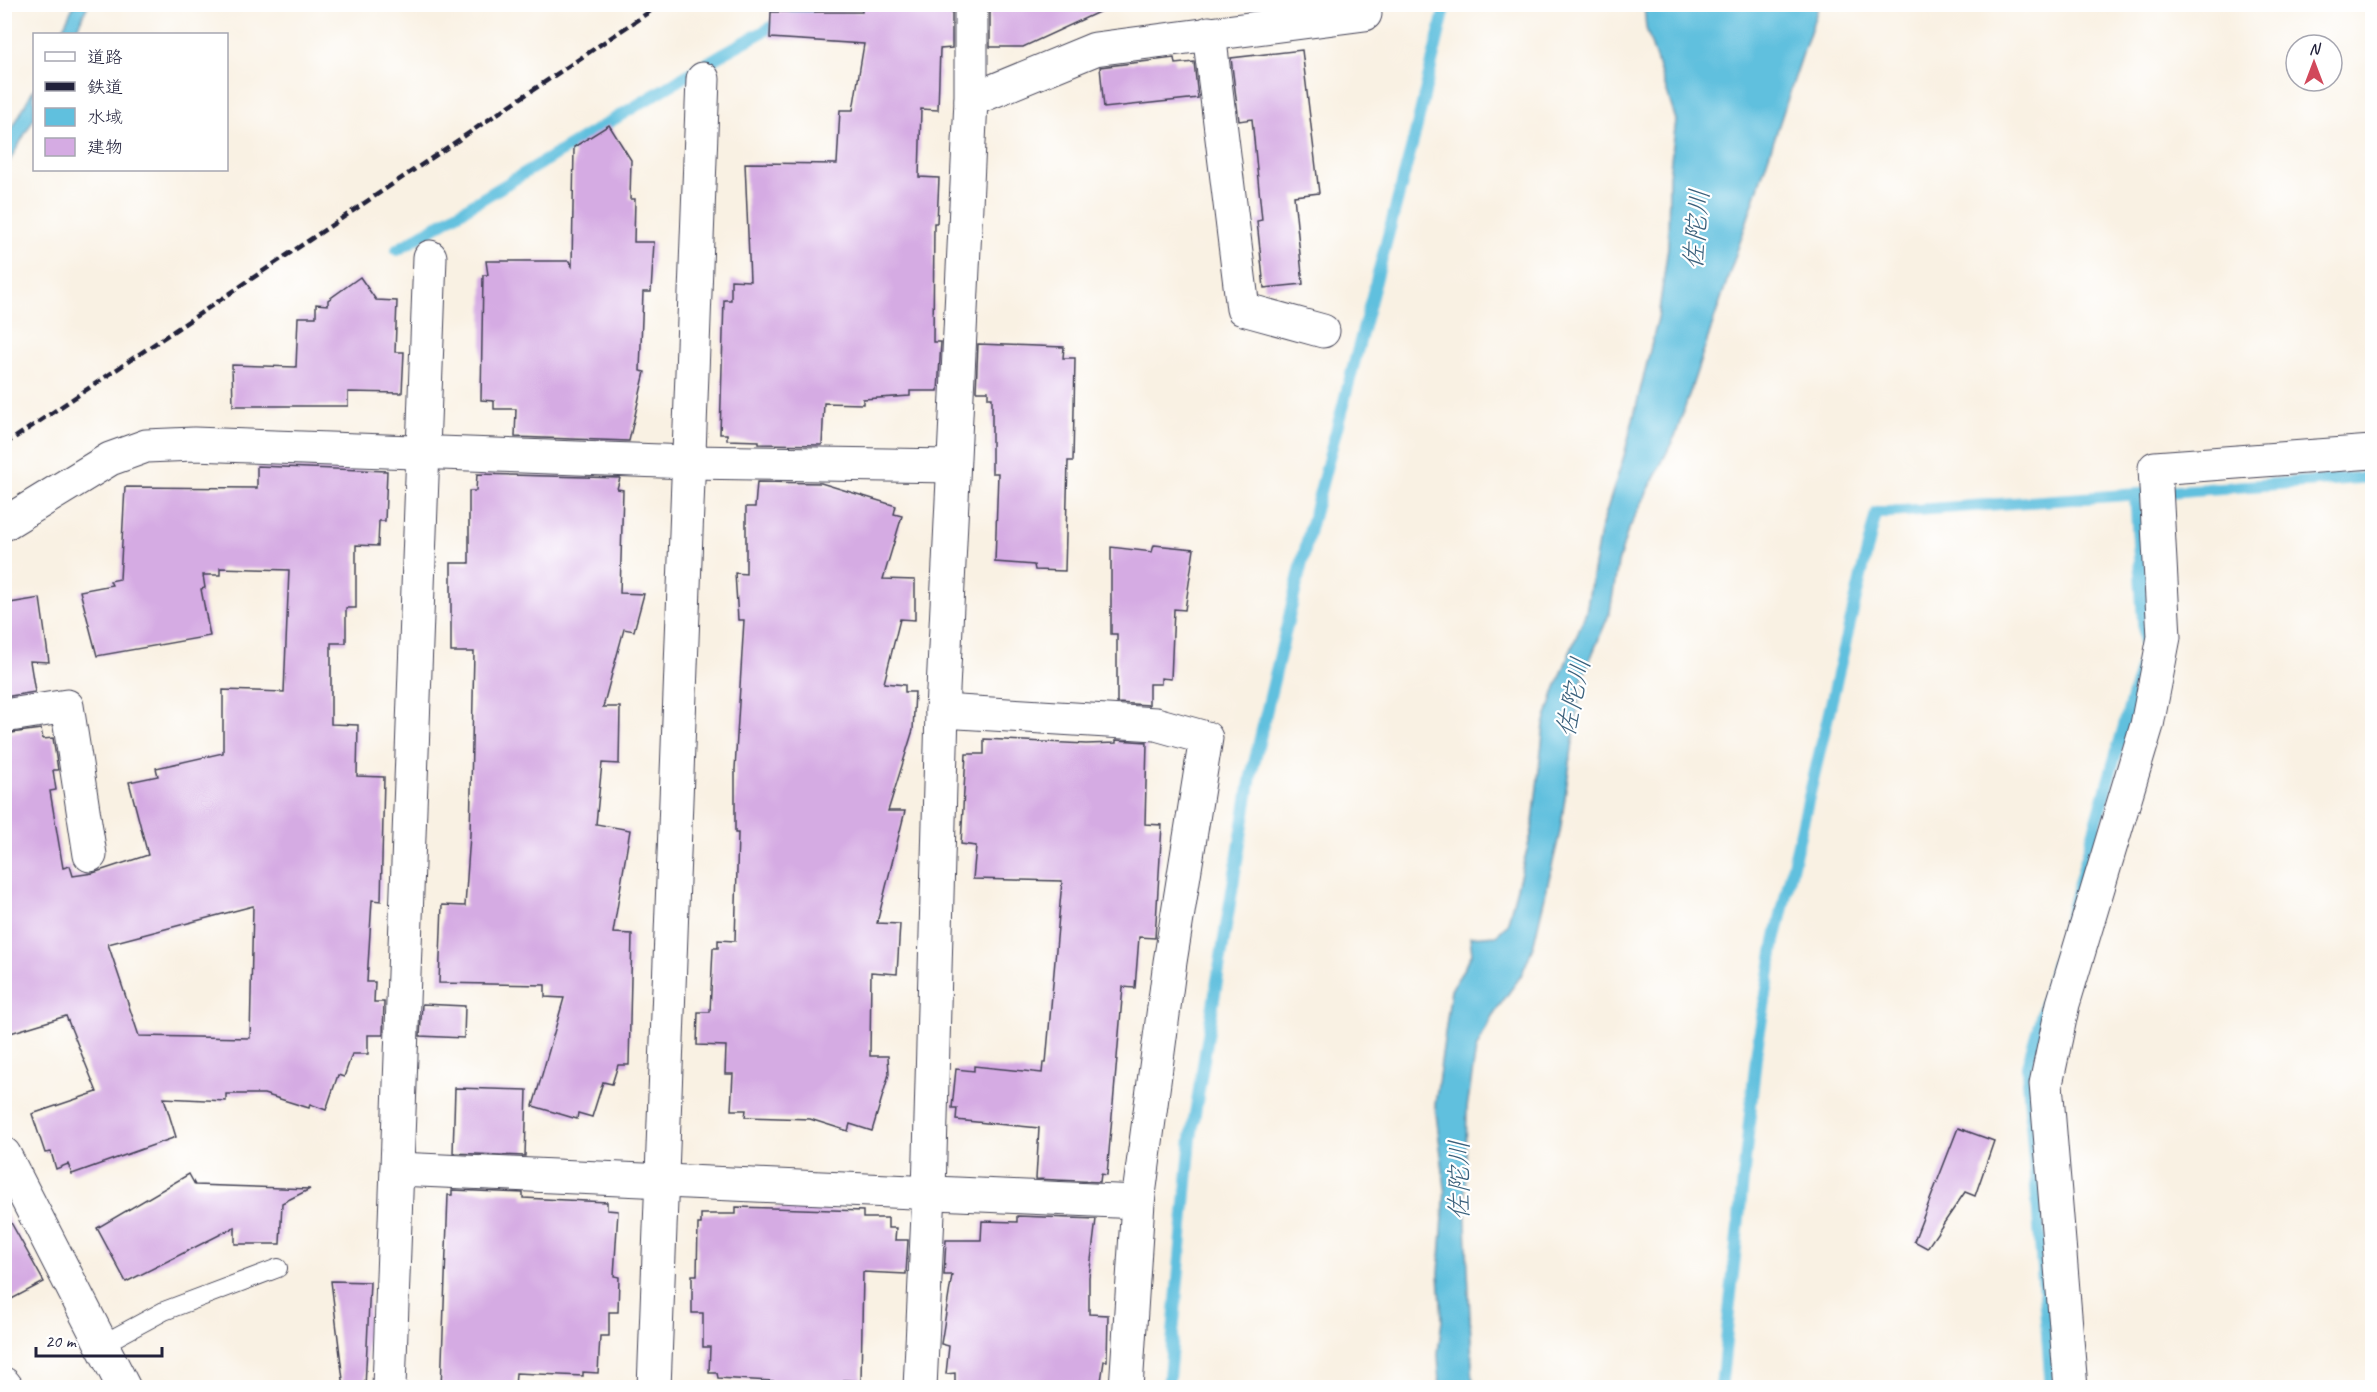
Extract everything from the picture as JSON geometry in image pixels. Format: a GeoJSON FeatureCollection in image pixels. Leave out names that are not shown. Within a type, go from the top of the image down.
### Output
{"type":"FeatureCollection","features":[{"type":"Feature","properties":{"kind":"street"},"geometry":{"type":"LineString","coordinates":[[920,1388],[929,1192],[942,711],[970,100],[971,4]]}},
{"type":"Feature","properties":{"kind":"street"},"geometry":{"type":"LineString","coordinates":[[970,100],[1095,50],[1365,14]]}},
{"type":"Feature","properties":{"kind":"street"},"geometry":{"type":"LineString","coordinates":[[1209,33],[1243,309],[1323,331]]}},
{"type":"Feature","properties":{"kind":"street"},"geometry":{"type":"LineString","coordinates":[[654,1388],[703,79]]}},
{"type":"Feature","properties":{"kind":"street"},"geometry":{"type":"LineString","coordinates":[[389,1387],[430,257]]}},
{"type":"Feature","properties":{"kind":"street"},"geometry":{"type":"LineString","coordinates":[[4,524],[110,459],[146,446],[194,444],[689,462],[953,466]]}},
{"type":"Feature","properties":{"kind":"street"},"geometry":{"type":"LineString","coordinates":[[2071,1388],[2046,1084],[2063,1004],[2147,725],[2164,637],[2155,468],[2373,452]]}},
{"type":"Feature","properties":{"kind":"street"},"geometry":{"type":"LineString","coordinates":[[4,716],[67,706],[90,855]]}},
{"type":"Feature","properties":{"kind":"street"},"geometry":{"type":"LineString","coordinates":[[942,711],[1156,724],[1206,738],[1170,962],[1137,1202],[1126,1388]]}},
{"type":"Feature","properties":{"kind":"street"},"geometry":{"type":"LineString","coordinates":[[4,1154],[124,1388]]}},
{"type":"Feature","properties":{"kind":"street"},"geometry":{"type":"LineString","coordinates":[[397,1169],[1137,1202]]}},
{"type":"Feature","properties":{"kind":"lane"},"geometry":{"type":"LineString","coordinates":[[100,1345],[164,1311],[278,1268]]}},
{"type":"Feature","properties":{"kind":"water"},"geometry":{"type":"Polygon","coordinates":[[[74,5],[88,5],[74,33],[60,33],[74,5]]]}},
{"type":"Feature","properties":{"kind":"water","name":"佐陀川"},"geometry":{"type":"Polygon","coordinates":[[[1644,5],[1819,5],[1676,434],[1627,533],[1618,563],[1610,612],[1582,679],[1560,832],[1533,947],[1521,976],[1492,1016],[1476,1049],[1467,1108],[1465,1200],[1473,1387],[1440,1387],[1438,1354],[1442,1319],[1439,1273],[1445,1188],[1435,1105],[1451,990],[1472,954],[1470,937],[1496,935],[1507,925],[1532,831],[1544,725],[1555,690],[1586,612],[1600,531],[1624,456],[1658,318],[1668,247],[1669,176],[1676,120],[1646,28],[1644,5]]]}},
{"type":"Feature","properties":{"kind":"water"},"geometry":{"type":"Polygon","coordinates":[[[33,90],[33,120],[5,169],[5,142],[33,90]]]}},
{"type":"Feature","properties":{"kind":"building"},"geometry":{"type":"Polygon","coordinates":[[[862,4],[952,4],[952,48],[940,49],[938,110],[921,109],[919,177],[939,178],[937,223],[934,223],[933,342],[941,342],[938,391],[910,391],[910,396],[863,399],[863,404],[824,403],[822,445],[759,444],[759,441],[727,440],[727,434],[720,434],[724,300],[731,300],[731,280],[750,281],[745,163],[837,164],[840,110],[853,110],[864,44],[770,38],[771,12],[862,12],[862,4]]]}},
{"type":"Feature","properties":{"kind":"building"},"geometry":{"type":"Polygon","coordinates":[[[990,4],[1116,4],[1023,47],[990,47],[990,4]]]}},
{"type":"Feature","properties":{"kind":"building"},"geometry":{"type":"Polygon","coordinates":[[[1302,50],[1319,193],[1294,196],[1303,284],[1264,288],[1257,221],[1262,220],[1252,119],[1239,121],[1231,58],[1302,50]]]}},
{"type":"Feature","properties":{"kind":"building"},"geometry":{"type":"Polygon","coordinates":[[[1174,58],[1175,64],[1194,62],[1198,98],[1104,108],[1100,67],[1174,58]]]}},
{"type":"Feature","properties":{"kind":"building"},"geometry":{"type":"Polygon","coordinates":[[[609,125],[631,160],[630,199],[635,199],[634,242],[654,242],[651,292],[643,292],[640,371],[645,372],[629,441],[515,437],[516,409],[494,409],[494,401],[481,400],[483,275],[488,275],[486,261],[569,261],[572,266],[574,147],[609,125]]]}},
{"type":"Feature","properties":{"kind":"building"},"geometry":{"type":"Polygon","coordinates":[[[360,277],[376,300],[397,301],[395,352],[404,352],[402,393],[348,392],[348,406],[233,406],[232,365],[296,367],[298,317],[316,317],[316,304],[328,305],[328,300],[360,277]]]}},
{"type":"Feature","properties":{"kind":"building"},"geometry":{"type":"Polygon","coordinates":[[[978,344],[1064,347],[1063,358],[1075,358],[1073,461],[1068,461],[1065,571],[1035,570],[1034,565],[995,562],[998,473],[992,473],[992,398],[988,398],[988,391],[976,391],[978,344]]]}},
{"type":"Feature","properties":{"kind":"building"},"geometry":{"type":"Polygon","coordinates":[[[257,466],[387,471],[385,521],[379,521],[378,546],[356,545],[356,608],[346,608],[346,643],[331,643],[331,724],[358,725],[357,776],[384,777],[381,901],[372,900],[367,982],[375,982],[374,1002],[384,1002],[383,1035],[368,1035],[368,1054],[352,1054],[344,1077],[338,1075],[326,1110],[310,1104],[309,1108],[264,1094],[226,1094],[226,1101],[164,1098],[176,1137],[72,1174],[68,1164],[56,1169],[51,1152],[45,1153],[32,1114],[97,1092],[66,1016],[4,1035],[4,734],[41,729],[43,739],[53,738],[58,770],[53,770],[56,790],[50,791],[63,868],[70,866],[73,876],[93,873],[148,855],[129,782],[158,776],[156,768],[223,753],[223,690],[284,692],[289,570],[220,568],[220,575],[203,575],[205,588],[201,589],[210,636],[97,656],[80,591],[112,585],[110,581],[120,579],[125,487],[257,488],[257,466]],[[253,906],[108,944],[139,1036],[250,1038],[253,906]]]}},
{"type":"Feature","properties":{"kind":"building"},"geometry":{"type":"Polygon","coordinates":[[[477,474],[620,478],[617,489],[623,490],[620,593],[644,594],[634,631],[624,629],[603,707],[620,707],[619,764],[602,763],[596,824],[630,830],[613,933],[632,934],[629,1065],[618,1065],[612,1084],[603,1082],[592,1117],[578,1113],[577,1119],[533,1106],[564,998],[545,997],[545,985],[439,983],[442,905],[465,906],[470,835],[474,652],[451,652],[451,563],[469,563],[469,491],[476,491],[477,474]]]}},
{"type":"Feature","properties":{"kind":"building"},"geometry":{"type":"Polygon","coordinates":[[[757,482],[821,483],[896,506],[894,514],[902,516],[883,579],[915,580],[915,620],[900,619],[884,683],[905,685],[905,692],[915,692],[913,730],[888,811],[905,811],[877,923],[900,924],[897,974],[871,972],[870,1056],[888,1056],[889,1074],[872,1131],[850,1124],[848,1131],[810,1119],[745,1117],[746,1110],[731,1110],[733,1074],[725,1074],[726,1046],[697,1045],[698,1012],[710,1012],[713,948],[718,948],[718,940],[735,941],[738,833],[735,833],[735,769],[744,620],[738,620],[735,573],[746,574],[746,507],[755,507],[757,482]]]}},
{"type":"Feature","properties":{"kind":"building"},"geometry":{"type":"Polygon","coordinates":[[[1154,545],[1194,549],[1185,610],[1174,609],[1171,679],[1161,678],[1161,684],[1149,684],[1149,705],[1117,703],[1117,634],[1111,634],[1111,547],[1152,552],[1154,545]]]}},
{"type":"Feature","properties":{"kind":"building"},"geometry":{"type":"Polygon","coordinates":[[[40,598],[49,662],[30,661],[35,692],[4,697],[4,604],[40,598]]]}},
{"type":"Feature","properties":{"kind":"building"},"geometry":{"type":"Polygon","coordinates":[[[984,739],[1086,744],[1116,743],[1116,740],[1147,742],[1145,824],[1162,825],[1155,938],[1139,937],[1135,988],[1123,987],[1107,1175],[1101,1174],[1100,1182],[1036,1179],[1039,1128],[956,1120],[957,1108],[952,1108],[956,1069],[974,1071],[974,1066],[1042,1073],[1043,1063],[1046,1063],[1062,881],[973,879],[976,846],[961,844],[966,754],[984,754],[984,739]]]}},
{"type":"Feature","properties":{"kind":"building"},"geometry":{"type":"Polygon","coordinates":[[[422,1004],[465,1006],[464,1038],[420,1036],[422,1004]]]}},
{"type":"Feature","properties":{"kind":"building"},"geometry":{"type":"Polygon","coordinates":[[[455,1088],[527,1090],[525,1156],[453,1153],[455,1088]]]}},
{"type":"Feature","properties":{"kind":"building"},"geometry":{"type":"Polygon","coordinates":[[[1958,1128],[1994,1141],[1975,1196],[1965,1192],[1927,1248],[1914,1241],[1958,1128]]]}},
{"type":"Feature","properties":{"kind":"building"},"geometry":{"type":"Polygon","coordinates":[[[189,1174],[195,1185],[310,1189],[282,1203],[280,1244],[235,1244],[235,1227],[126,1282],[97,1228],[189,1174]]]}},
{"type":"Feature","properties":{"kind":"building"},"geometry":{"type":"Polygon","coordinates":[[[452,1190],[523,1193],[523,1198],[607,1202],[607,1210],[618,1211],[614,1276],[619,1277],[618,1312],[609,1312],[609,1336],[600,1336],[598,1373],[583,1372],[583,1376],[516,1373],[515,1388],[441,1388],[448,1195],[452,1195],[452,1190]]]}},
{"type":"Feature","properties":{"kind":"building"},"geometry":{"type":"Polygon","coordinates":[[[736,1207],[863,1211],[863,1218],[888,1218],[888,1228],[896,1228],[895,1240],[908,1240],[906,1274],[863,1272],[861,1381],[844,1380],[844,1388],[773,1388],[773,1381],[718,1378],[717,1373],[709,1373],[710,1347],[703,1347],[703,1313],[692,1313],[692,1275],[697,1275],[698,1224],[701,1224],[701,1214],[736,1214],[736,1207]]]}},
{"type":"Feature","properties":{"kind":"building"},"geometry":{"type":"Polygon","coordinates":[[[4,1210],[44,1282],[4,1303],[4,1210]]]}},
{"type":"Feature","properties":{"kind":"building"},"geometry":{"type":"Polygon","coordinates":[[[1017,1216],[1096,1219],[1089,1277],[1089,1314],[1108,1315],[1107,1361],[1104,1361],[1100,1388],[955,1388],[955,1373],[946,1374],[949,1346],[941,1344],[952,1275],[944,1275],[946,1240],[981,1240],[982,1221],[1017,1222],[1017,1216]]]}},
{"type":"Feature","properties":{"kind":"building"},"geometry":{"type":"Polygon","coordinates":[[[331,1281],[370,1282],[365,1388],[344,1388],[331,1281]]]}},
{"type":"Feature","properties":{"kind":"waterway"},"geometry":{"type":"LineString","coordinates":[[397,250],[724,53],[814,4]]}},
{"type":"Feature","properties":{"kind":"waterway"},"geometry":{"type":"LineString","coordinates":[[1168,1388],[1191,1138],[1251,776],[1310,529],[1414,138],[1446,4]]}},
{"type":"Feature","properties":{"kind":"waterway"},"geometry":{"type":"LineString","coordinates":[[1721,1388],[1757,1048],[1775,941],[1876,513],[2372,477]]}},
{"type":"Feature","properties":{"kind":"waterway"},"geometry":{"type":"LineString","coordinates":[[2051,1388],[2027,1066],[2145,652],[2135,494]]}},
{"type":"Feature","properties":{"kind":"railway"},"geometry":{"type":"LineString","coordinates":[[4,445],[661,4]]}}]}
